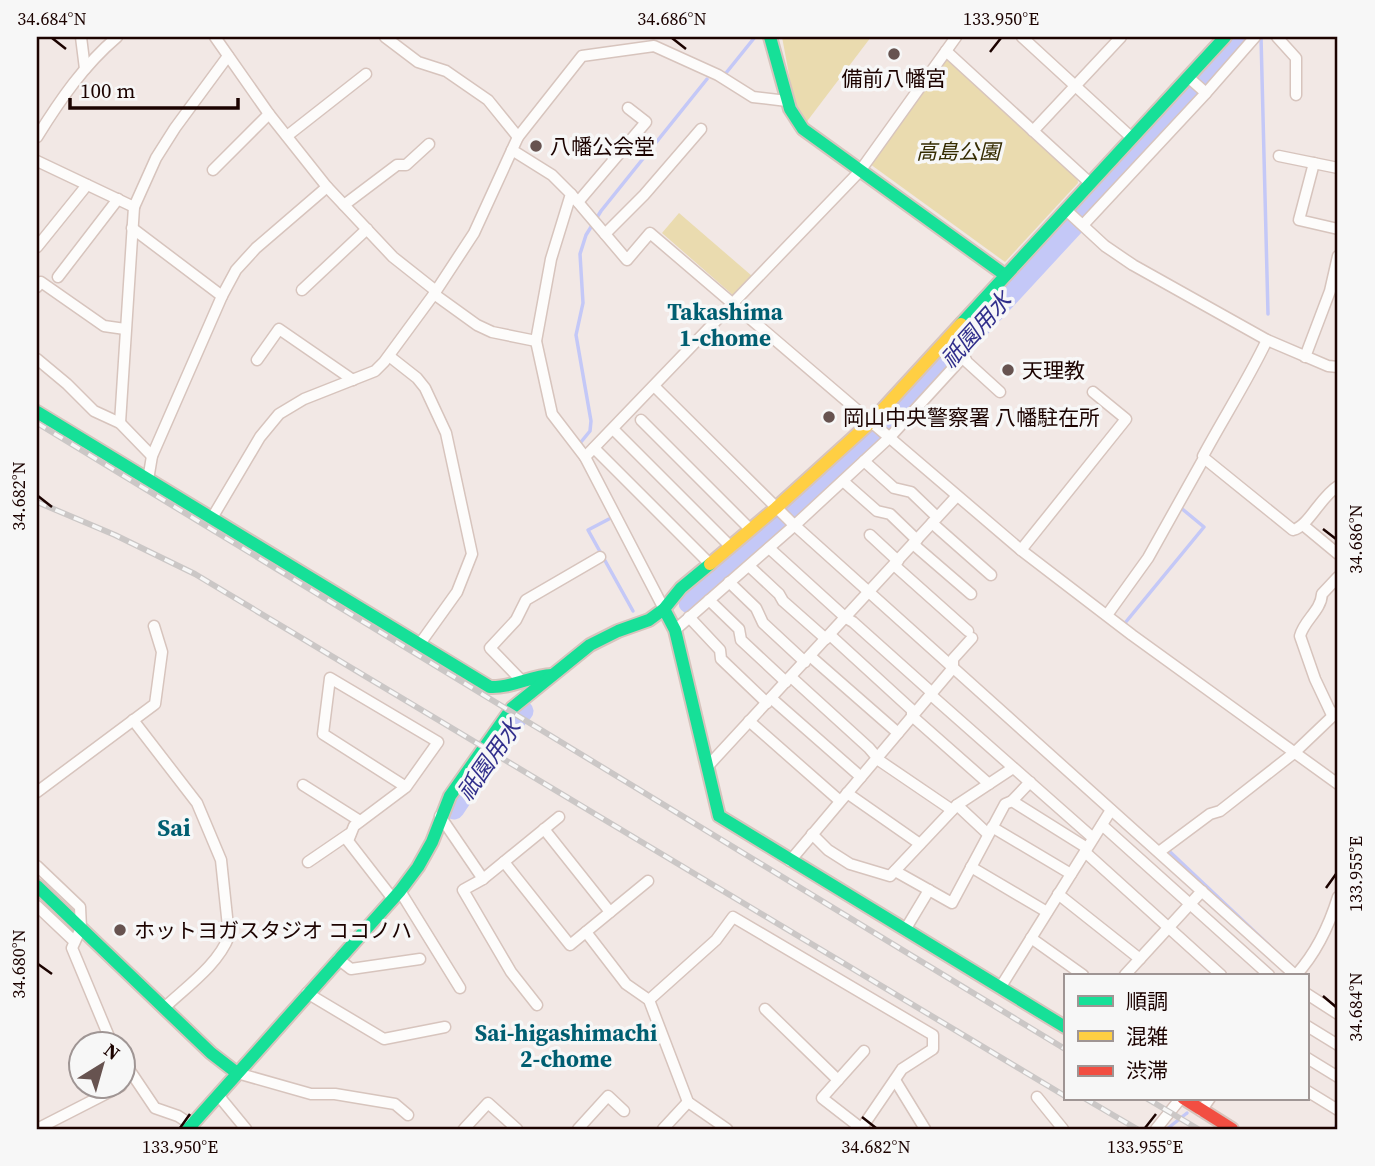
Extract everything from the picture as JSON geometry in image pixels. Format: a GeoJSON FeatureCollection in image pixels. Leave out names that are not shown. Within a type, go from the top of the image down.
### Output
{"type":"FeatureCollection","features":[{"type":"Feature","properties":{"kind":"street"},"geometry":{"type":"LineString","coordinates":[[81,37],[85,69]]}},
{"type":"Feature","properties":{"kind":"street"},"geometry":{"type":"LineString","coordinates":[[37,137],[59,101],[85,69],[117,37]]}},
{"type":"Feature","properties":{"kind":"street"},"geometry":{"type":"LineString","coordinates":[[215,37],[269,114],[327,187],[393,257],[435,293],[492,332],[536,341]]}},
{"type":"Feature","properties":{"kind":"street"},"geometry":{"type":"LineString","coordinates":[[222,46],[231,37]]}},
{"type":"Feature","properties":{"kind":"street"},"geometry":{"type":"LineString","coordinates":[[385,37],[418,62],[446,71],[488,100],[519,137]]}},
{"type":"Feature","properties":{"kind":"street"},"geometry":{"type":"LineString","coordinates":[[771,37],[787,101],[794,120],[803,130],[1005,275]]}},
{"type":"Feature","properties":{"kind":"street"},"geometry":{"type":"LineString","coordinates":[[585,457],[860,171],[956,37]]}},
{"type":"Feature","properties":{"kind":"street"},"geometry":{"type":"LineString","coordinates":[[1033,131],[1121,37]]}},
{"type":"Feature","properties":{"kind":"street"},"geometry":{"type":"LineString","coordinates":[[1083,224],[1199,87],[1225,37]]}},
{"type":"Feature","properties":{"kind":"street"},"geometry":{"type":"LineString","coordinates":[[675,630],[769,548],[786,518],[951,344],[1005,275],[1070,213],[1090,183],[1132,138],[1199,87],[1255,37]]}},
{"type":"Feature","properties":{"kind":"street"},"geometry":{"type":"LineString","coordinates":[[1277,37],[1296,58],[1296,95]]}},
{"type":"Feature","properties":{"kind":"street"},"geometry":{"type":"LineString","coordinates":[[1029,39],[1075,87],[1132,138]]}},
{"type":"Feature","properties":{"kind":"street"},"geometry":{"type":"LineString","coordinates":[[212,518],[260,437],[279,414],[304,399],[375,371],[389,356],[474,233],[519,137],[582,56],[654,47],[718,75],[753,97],[787,101]]}},
{"type":"Feature","properties":{"kind":"street"},"geometry":{"type":"LineString","coordinates":[[946,51],[1090,183]]}},
{"type":"Feature","properties":{"kind":"street"},"geometry":{"type":"LineString","coordinates":[[120,423],[134,207],[156,158],[174,128],[228,56]]}},
{"type":"Feature","properties":{"kind":"street"},"geometry":{"type":"LineString","coordinates":[[287,136],[366,74]]}},
{"type":"Feature","properties":{"kind":"street"},"geometry":{"type":"LineString","coordinates":[[628,108],[646,122],[574,198],[551,259],[536,341],[552,414],[585,457],[675,630],[719,816],[1064,1026]]}},
{"type":"Feature","properties":{"kind":"street"},"geometry":{"type":"LineString","coordinates":[[213,170],[269,114]]}},
{"type":"Feature","properties":{"kind":"street"},"geometry":{"type":"LineString","coordinates":[[605,234],[644,195],[701,129]]}},
{"type":"Feature","properties":{"kind":"street"},"geometry":{"type":"LineString","coordinates":[[344,205],[397,165],[406,165],[429,144]]}},
{"type":"Feature","properties":{"kind":"street"},"geometry":{"type":"LineString","coordinates":[[512,150],[552,175],[627,260],[650,233],[1021,550],[1338,784]]}},
{"type":"Feature","properties":{"kind":"street"},"geometry":{"type":"LineString","coordinates":[[1279,156],[1338,168]]}},
{"type":"Feature","properties":{"kind":"street"},"geometry":{"type":"LineString","coordinates":[[37,160],[134,207]]}},
{"type":"Feature","properties":{"kind":"street"},"geometry":{"type":"LineString","coordinates":[[1314,163],[1299,220],[1338,229]]}},
{"type":"Feature","properties":{"kind":"street"},"geometry":{"type":"LineString","coordinates":[[37,247],[88,185]]}},
{"type":"Feature","properties":{"kind":"street"},"geometry":{"type":"LineString","coordinates":[[148,480],[152,456],[236,270],[256,248],[327,187]]}},
{"type":"Feature","properties":{"kind":"street"},"geometry":{"type":"LineString","coordinates":[[58,277],[118,199]]}},
{"type":"Feature","properties":{"kind":"street"},"geometry":{"type":"LineString","coordinates":[[1070,213],[1105,246],[1133,265],[1267,340],[1328,366],[1338,367]]}},
{"type":"Feature","properties":{"kind":"street"},"geometry":{"type":"LineString","coordinates":[[132,228],[222,296]]}},
{"type":"Feature","properties":{"kind":"street"},"geometry":{"type":"LineString","coordinates":[[302,290],[367,229]]}},
{"type":"Feature","properties":{"kind":"street"},"geometry":{"type":"LineString","coordinates":[[1305,357],[1330,291],[1338,256]]}},
{"type":"Feature","properties":{"kind":"street"},"geometry":{"type":"LineString","coordinates":[[37,286],[41,282],[104,326],[125,329]]}},
{"type":"Feature","properties":{"kind":"street"},"geometry":{"type":"LineString","coordinates":[[257,360],[279,329],[353,380]]}},
{"type":"Feature","properties":{"kind":"street"},"geometry":{"type":"LineString","coordinates":[[1107,615],[1148,558],[1267,340]]}},
{"type":"Feature","properties":{"kind":"street"},"geometry":{"type":"LineString","coordinates":[[951,344],[1000,392]]}},
{"type":"Feature","properties":{"kind":"street"},"geometry":{"type":"LineString","coordinates":[[136,1080],[155,1108],[178,1116],[190,1127],[397,895],[432,842],[450,796],[512,708],[590,645],[649,620],[664,610],[681,588],[751,530],[786,518],[843,481],[964,355]]}},
{"type":"Feature","properties":{"kind":"street"},"geometry":{"type":"LineString","coordinates":[[389,356],[417,378],[425,388],[446,433],[472,554],[457,592],[419,645]]}},
{"type":"Feature","properties":{"kind":"street"},"geometry":{"type":"LineString","coordinates":[[37,359],[94,411],[120,423],[152,456]]}},
{"type":"Feature","properties":{"kind":"street"},"geometry":{"type":"LineString","coordinates":[[654,386],[786,518],[1290,973],[1316,951],[1338,897]]}},
{"type":"Feature","properties":{"kind":"street"},"geometry":{"type":"LineString","coordinates":[[1021,550],[1126,419],[1093,392]]}},
{"type":"Feature","properties":{"kind":"street"},"geometry":{"type":"LineString","coordinates":[[37,412],[490,687],[504,687],[532,676],[552,675]]}},
{"type":"Feature","properties":{"kind":"street"},"geometry":{"type":"LineString","coordinates":[[641,420],[751,530]]}},
{"type":"Feature","properties":{"kind":"street"},"geometry":{"type":"LineString","coordinates":[[613,429],[730,547]]}},
{"type":"Feature","properties":{"kind":"street"},"geometry":{"type":"LineString","coordinates":[[594,448],[709,564]]}},
{"type":"Feature","properties":{"kind":"street"},"geometry":{"type":"LineString","coordinates":[[1204,458],[1293,530],[1303,525],[1321,501],[1338,486]]}},
{"type":"Feature","properties":{"kind":"street"},"geometry":{"type":"LineString","coordinates":[[864,461],[894,488],[911,492],[935,520],[991,575]]}},
{"type":"Feature","properties":{"kind":"street"},"geometry":{"type":"LineString","coordinates":[[843,481],[877,511],[890,514],[915,542],[971,594]]}},
{"type":"Feature","properties":{"kind":"street"},"geometry":{"type":"LineString","coordinates":[[708,766],[956,496]]}},
{"type":"Feature","properties":{"kind":"street"},"geometry":{"type":"LineString","coordinates":[[1303,525],[1338,554]]}},
{"type":"Feature","properties":{"kind":"street"},"geometry":{"type":"LineString","coordinates":[[790,861],[953,668],[953,659],[970,634],[870,536]]}},
{"type":"Feature","properties":{"kind":"street"},"geometry":{"type":"LineString","coordinates":[[769,548],[1030,782],[1088,846],[1169,928],[1220,974]]}},
{"type":"Feature","properties":{"kind":"street"},"geometry":{"type":"LineString","coordinates":[[521,680],[489,649],[516,620],[526,600],[600,557]]}},
{"type":"Feature","properties":{"kind":"street"},"geometry":{"type":"LineString","coordinates":[[749,566],[783,601],[912,710],[912,716],[989,784]]}},
{"type":"Feature","properties":{"kind":"street"},"geometry":{"type":"LineString","coordinates":[[1159,852],[1294,753],[1335,713],[1315,679],[1300,636],[1301,630],[1322,602],[1322,594],[1338,577]]}},
{"type":"Feature","properties":{"kind":"street"},"geometry":{"type":"LineString","coordinates":[[730,582],[755,608],[763,623],[898,733]]}},
{"type":"Feature","properties":{"kind":"street"},"geometry":{"type":"LineString","coordinates":[[709,600],[739,629],[741,640],[877,757],[990,831],[1071,874]]}},
{"type":"Feature","properties":{"kind":"street"},"geometry":{"type":"LineString","coordinates":[[689,618],[720,650],[721,659],[860,777]]}},
{"type":"Feature","properties":{"kind":"street"},"geometry":{"type":"LineString","coordinates":[[37,792],[155,704],[162,652],[154,626]]}},
{"type":"Feature","properties":{"kind":"street"},"geometry":{"type":"LineString","coordinates":[[308,862],[349,834],[360,821],[407,787],[438,742],[330,678],[323,734],[407,787]]}},
{"type":"Feature","properties":{"kind":"street"},"geometry":{"type":"LineString","coordinates":[[133,720],[197,803],[221,860],[223,873],[229,936],[225,946],[164,1008]]}},
{"type":"Feature","properties":{"kind":"street"},"geometry":{"type":"LineString","coordinates":[[749,721],[844,797],[920,844]]}},
{"type":"Feature","properties":{"kind":"street"},"geometry":{"type":"LineString","coordinates":[[812,834],[828,850],[850,864],[890,876],[954,808],[1013,768]]}},
{"type":"Feature","properties":{"kind":"street"},"geometry":{"type":"LineString","coordinates":[[895,871],[952,903],[1005,804],[1012,801],[1030,782]]}},
{"type":"Feature","properties":{"kind":"street"},"geometry":{"type":"LineString","coordinates":[[303,785],[360,821]]}},
{"type":"Feature","properties":{"kind":"street"},"geometry":{"type":"LineString","coordinates":[[1012,801],[1088,846]]}},
{"type":"Feature","properties":{"kind":"street"},"geometry":{"type":"LineString","coordinates":[[1000,988],[1111,810]]}},
{"type":"Feature","properties":{"kind":"street"},"geometry":{"type":"LineString","coordinates":[[440,816],[483,879]]}},
{"type":"Feature","properties":{"kind":"street"},"geometry":{"type":"LineString","coordinates":[[537,1005],[511,972],[463,890],[483,879],[559,817]]}},
{"type":"Feature","properties":{"kind":"street"},"geometry":{"type":"LineString","coordinates":[[1102,825],[1268,974]]}},
{"type":"Feature","properties":{"kind":"street"},"geometry":{"type":"LineString","coordinates":[[544,829],[610,912]]}},
{"type":"Feature","properties":{"kind":"street"},"geometry":{"type":"LineString","coordinates":[[349,834],[348,841],[397,895],[460,988]]}},
{"type":"Feature","properties":{"kind":"street"},"geometry":{"type":"LineString","coordinates":[[504,862],[570,945],[648,881]]}},
{"type":"Feature","properties":{"kind":"street"},"geometry":{"type":"LineString","coordinates":[[37,866],[80,907],[80,928],[72,948],[106,1030]]}},
{"type":"Feature","properties":{"kind":"street"},"geometry":{"type":"LineString","coordinates":[[971,867],[1047,912]]}},
{"type":"Feature","properties":{"kind":"street"},"geometry":{"type":"LineString","coordinates":[[37,886],[211,1053],[237,1073],[311,1094],[335,1094],[395,1104],[408,1115]]}},
{"type":"Feature","properties":{"kind":"street"},"geometry":{"type":"LineString","coordinates":[[905,930],[929,890]]}},
{"type":"Feature","properties":{"kind":"street"},"geometry":{"type":"LineString","coordinates":[[1126,974],[1202,891]]}},
{"type":"Feature","properties":{"kind":"street"},"geometry":{"type":"LineString","coordinates":[[1058,894],[1140,960]]}},
{"type":"Feature","properties":{"kind":"street"},"geometry":{"type":"LineString","coordinates":[[37,906],[74,941]]}},
{"type":"Feature","properties":{"kind":"street"},"geometry":{"type":"LineString","coordinates":[[649,1000],[716,940],[733,917],[933,1035],[933,1049],[902,1069],[862,1129],[822,1098],[863,1051]]}},
{"type":"Feature","properties":{"kind":"street"},"geometry":{"type":"LineString","coordinates":[[586,932],[626,984],[649,1000],[688,1102],[727,1129]]}},
{"type":"Feature","properties":{"kind":"street"},"geometry":{"type":"LineString","coordinates":[[1031,938],[1082,974]]}},
{"type":"Feature","properties":{"kind":"street"},"geometry":{"type":"LineString","coordinates":[[338,959],[351,970],[419,959]]}},
{"type":"Feature","properties":{"kind":"street"},"geometry":{"type":"LineString","coordinates":[[307,993],[384,1039],[445,1027]]}},
{"type":"Feature","properties":{"kind":"street"},"geometry":{"type":"LineString","coordinates":[[1308,995],[1338,1014]]}},
{"type":"Feature","properties":{"kind":"street"},"geometry":{"type":"LineString","coordinates":[[765,1009],[838,1080]]}},
{"type":"Feature","properties":{"kind":"street"},"geometry":{"type":"LineString","coordinates":[[1308,1027],[1338,1045]]}},
{"type":"Feature","properties":{"kind":"street"},"geometry":{"type":"LineString","coordinates":[[1308,1059],[1338,1077]]}},
{"type":"Feature","properties":{"kind":"street"},"geometry":{"type":"LineString","coordinates":[[895,1080],[925,1129]]}},
{"type":"Feature","properties":{"kind":"street"},"geometry":{"type":"LineString","coordinates":[[1308,1092],[1338,1110]]}},
{"type":"Feature","properties":{"kind":"street"},"geometry":{"type":"LineString","coordinates":[[218,1095],[246,1129]]}},
{"type":"Feature","properties":{"kind":"street"},"geometry":{"type":"LineString","coordinates":[[578,1129],[608,1096],[624,1111]]}},
{"type":"Feature","properties":{"kind":"street"},"geometry":{"type":"LineString","coordinates":[[1037,1097],[1061,1129]]}},
{"type":"Feature","properties":{"kind":"street"},"geometry":{"type":"LineString","coordinates":[[37,1129],[93,1100]]}},
{"type":"Feature","properties":{"kind":"street"},"geometry":{"type":"LineString","coordinates":[[1156,1129],[1180,1100]]}},
{"type":"Feature","properties":{"kind":"street"},"geometry":{"type":"LineString","coordinates":[[1185,1100],[1232,1129]]}},
{"type":"Feature","properties":{"kind":"street"},"geometry":{"type":"LineString","coordinates":[[1201,1111],[1209,1100]]}},
{"type":"Feature","properties":{"kind":"street"},"geometry":{"type":"LineString","coordinates":[[663,1129],[688,1102]]}},
{"type":"Feature","properties":{"kind":"street"},"geometry":{"type":"LineString","coordinates":[[464,1129],[488,1103],[517,1129]]}},
{"type":"Feature","properties":{"kind":"green space"},"geometry":{"type":"Polygon","coordinates":[[[782,37],[871,37],[805,124],[794,101],[782,37]]]}},
{"type":"Feature","properties":{"kind":"green space","name":"高島公園"},"geometry":{"type":"Polygon","coordinates":[[[950,57],[1077,175],[1078,183],[1005,262],[870,164],[944,59],[950,57]]]}},
{"type":"Feature","properties":{"kind":"green space"},"geometry":{"type":"Polygon","coordinates":[[[679,213],[752,276],[734,296],[662,233],[679,213]]]}},
{"type":"Feature","properties":{"kind":"waterway"},"geometry":{"type":"LineString","coordinates":[[726,73],[755,37]]}},
{"type":"Feature","properties":{"kind":"waterway","name":"祇園用水"},"geometry":{"type":"LineString","coordinates":[[689,603],[879,436],[1151,142],[1244,37]]}},
{"type":"Feature","properties":{"kind":"waterway"},"geometry":{"type":"LineString","coordinates":[[1261,37],[1268,314]]}},
{"type":"Feature","properties":{"kind":"waterway"},"geometry":{"type":"LineString","coordinates":[[581,442],[590,431],[591,421],[576,335],[583,303],[580,254],[586,235],[601,211],[707,79]]}},
{"type":"Feature","properties":{"kind":"waterway"},"geometry":{"type":"LineString","coordinates":[[1125,623],[1204,527],[1181,508]]}},
{"type":"Feature","properties":{"kind":"waterway"},"geometry":{"type":"LineString","coordinates":[[609,519],[588,530],[633,611]]}},
{"type":"Feature","properties":{"kind":"waterway","name":"祇園用水"},"geometry":{"type":"LineString","coordinates":[[454,809],[508,728],[523,711]]}},
{"type":"Feature","properties":{"kind":"waterway"},"geometry":{"type":"LineString","coordinates":[[1171,848],[1168,850],[1293,968]]}},
{"type":"Feature","properties":{"kind":"waterway"},"geometry":{"type":"LineString","coordinates":[[1167,1129],[1187,1113]]}},
{"type":"Feature","properties":{"kind":"waterway"},"geometry":{"type":"LineString","coordinates":[[1335,1129],[1338,1121]]}},
{"type":"Feature","properties":{"kind":"railway"},"geometry":{"type":"LineString","coordinates":[[37,423],[1064,1048]]}},
{"type":"Feature","properties":{"kind":"railway"},"geometry":{"type":"LineString","coordinates":[[37,502],[115,535],[195,574],[1064,1095]]}},
{"type":"Feature","properties":{"kind":"railway"},"geometry":{"type":"LineString","coordinates":[[1087,1100],[1137,1129]]}},
{"type":"Feature","properties":{"kind":"railway"},"geometry":{"type":"LineString","coordinates":[[1149,1100],[1198,1129]]}},
{"type":"Feature","properties":{"kind":"traffic: fast"},"geometry":{"type":"LineString","coordinates":[[770,37],[790,109],[803,129],[1005,275]]}},
{"type":"Feature","properties":{"kind":"traffic: fast"},"geometry":{"type":"LineString","coordinates":[[961,324],[1225,37]]}},
{"type":"Feature","properties":{"kind":"traffic: fast"},"geometry":{"type":"LineString","coordinates":[[37,412],[490,687],[552,675]]}},
{"type":"Feature","properties":{"kind":"traffic: fast"},"geometry":{"type":"LineString","coordinates":[[188,1129],[400,891],[432,842],[450,796],[512,708],[590,645],[649,620],[710,564]]}},
{"type":"Feature","properties":{"kind":"traffic: fast"},"geometry":{"type":"LineString","coordinates":[[664,609],[675,630],[719,816],[1064,1026]]}},
{"type":"Feature","properties":{"kind":"traffic: fast"},"geometry":{"type":"LineString","coordinates":[[37,886],[211,1053],[237,1073]]}},
{"type":"Feature","properties":{"kind":"traffic: slow"},"geometry":{"type":"LineString","coordinates":[[710,564],[872,421],[961,324]]}},
{"type":"Feature","properties":{"kind":"traffic: jam"},"geometry":{"type":"LineString","coordinates":[[1186,1100],[1232,1129]]}},
{"type":"Feature","properties":{"kind":"place","name":"備前八幡宮"},"geometry":{"type":"Point","coordinates":[894,54]}},
{"type":"Feature","properties":{"kind":"place","name":"八幡公会堂"},"geometry":{"type":"Point","coordinates":[536,146]}},
{"type":"Feature","properties":{"kind":"place","name":"天理教"},"geometry":{"type":"Point","coordinates":[1008,370]}},
{"type":"Feature","properties":{"kind":"place","name":"岡山中央警察署 八幡駐在所"},"geometry":{"type":"Point","coordinates":[829,417]}},
{"type":"Feature","properties":{"kind":"place","name":"ホットヨガスタジオ ココノハ"},"geometry":{"type":"Point","coordinates":[120,930]}},
{"type":"Feature","properties":{"kind":"district","name":"Takashima 1-chome"},"geometry":{"type":"Point","coordinates":[725,325]}},
{"type":"Feature","properties":{"kind":"district","name":"Sai"},"geometry":{"type":"Point","coordinates":[174,827]}},
{"type":"Feature","properties":{"kind":"district","name":"Sai-higashimachi 2-chome"},"geometry":{"type":"Point","coordinates":[566,1046]}}]}
